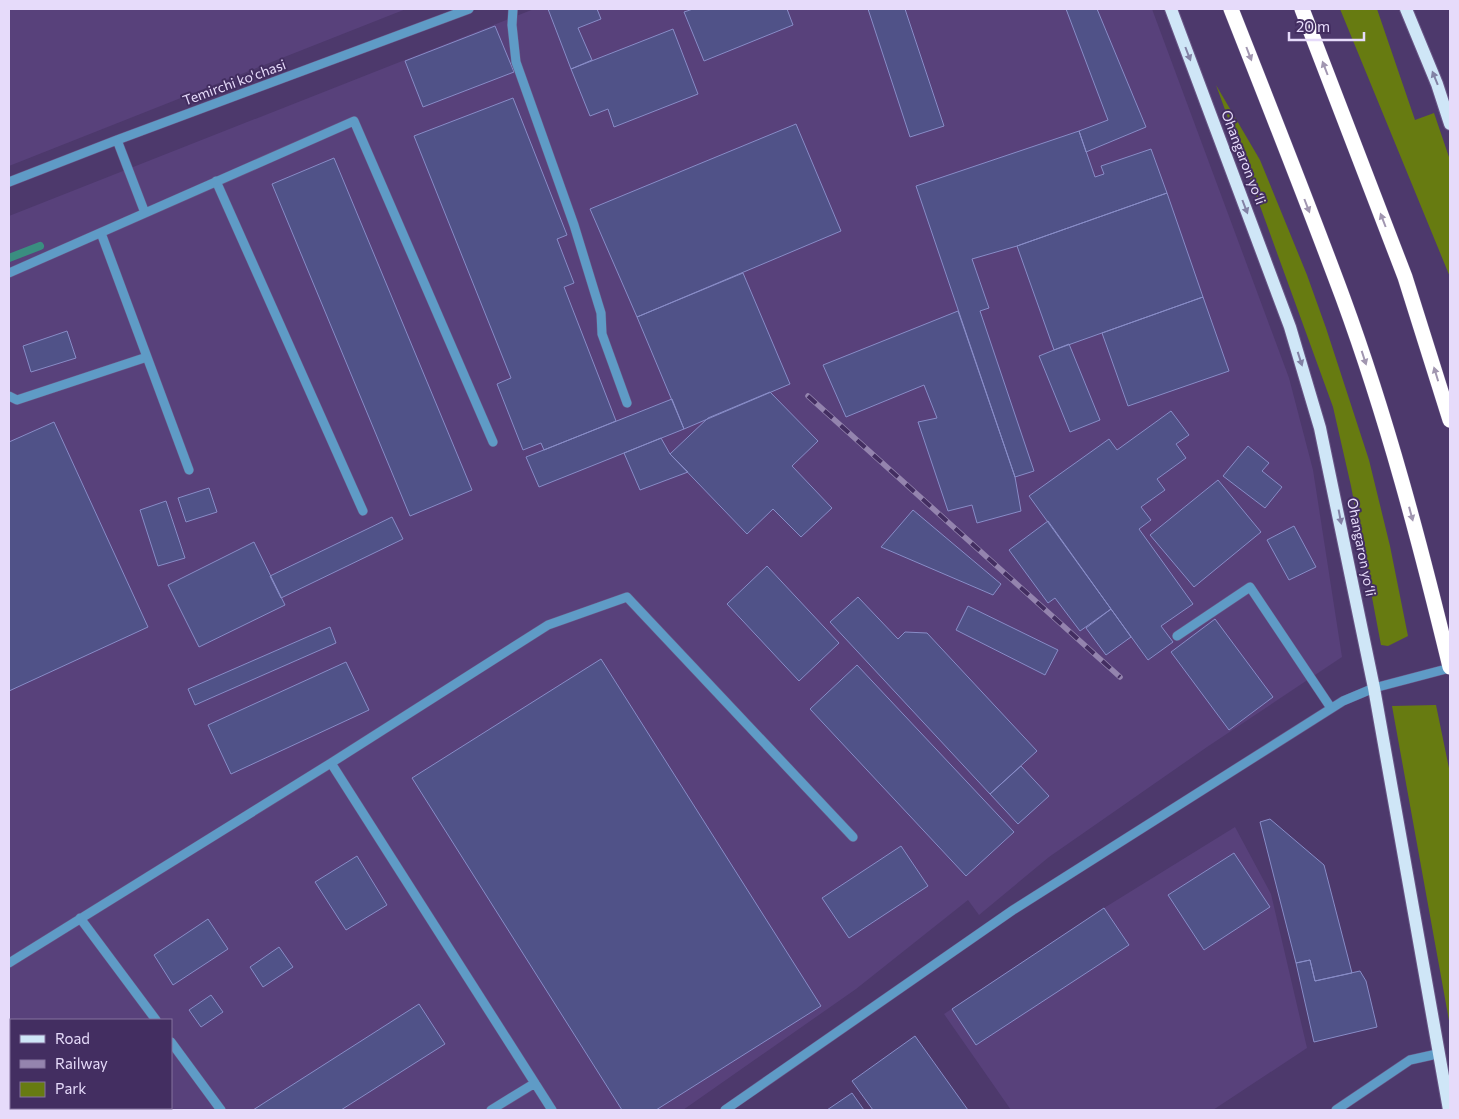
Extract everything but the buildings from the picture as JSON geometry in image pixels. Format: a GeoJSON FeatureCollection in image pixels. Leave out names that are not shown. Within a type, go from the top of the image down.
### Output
{"type":"FeatureCollection","features":[{"type":"Feature","properties":{"kind":"highway"},"geometry":{"type":"LineString","coordinates":[[1231,9],[1343,298],[1367,368],[1409,506],[1450,668]]}},
{"type":"Feature","properties":{"kind":"highway"},"geometry":{"type":"LineString","coordinates":[[1302,9],[1405,278],[1450,420]]}},
{"type":"Feature","properties":{"kind":"main road","name":"Ohangaron yoʻli"},"geometry":{"type":"LineString","coordinates":[[1171,9],[1271,276],[1306,377],[1333,481],[1374,688],[1449,1110]]}},
{"type":"Feature","properties":{"kind":"main road"},"geometry":{"type":"LineString","coordinates":[[1406,9],[1437,84],[1450,124]]}},
{"type":"Feature","properties":{"kind":"lane","name":"Temirchi ko'chasi"},"geometry":{"type":"LineString","coordinates":[[9,182],[469,9]]}},
{"type":"Feature","properties":{"kind":"lane"},"geometry":{"type":"LineString","coordinates":[[513,9],[512,25],[516,62],[574,225],[601,313],[602,334],[627,403]]}},
{"type":"Feature","properties":{"kind":"lane"},"geometry":{"type":"LineString","coordinates":[[9,273],[354,121],[493,442]]}},
{"type":"Feature","properties":{"kind":"lane"},"geometry":{"type":"LineString","coordinates":[[117,140],[145,213]]}},
{"type":"Feature","properties":{"kind":"lane"},"geometry":{"type":"LineString","coordinates":[[216,181],[363,511]]}},
{"type":"Feature","properties":{"kind":"lane"},"geometry":{"type":"LineString","coordinates":[[101,233],[189,470]]}},
{"type":"Feature","properties":{"kind":"lane"},"geometry":{"type":"LineString","coordinates":[[9,396],[17,400],[147,357]]}},
{"type":"Feature","properties":{"kind":"lane"},"geometry":{"type":"LineString","coordinates":[[1178,636],[1250,587],[1331,708]]}},
{"type":"Feature","properties":{"kind":"lane"},"geometry":{"type":"LineString","coordinates":[[9,963],[331,764],[548,625],[627,597],[853,837]]}},
{"type":"Feature","properties":{"kind":"lane"},"geometry":{"type":"LineString","coordinates":[[725,1110],[1013,910],[1331,708],[1374,688],[1450,668]]}},
{"type":"Feature","properties":{"kind":"lane"},"geometry":{"type":"LineString","coordinates":[[331,764],[552,1110]]}},
{"type":"Feature","properties":{"kind":"lane"},"geometry":{"type":"LineString","coordinates":[[80,918],[155,1019]]}},
{"type":"Feature","properties":{"kind":"lane"},"geometry":{"type":"LineString","coordinates":[[172,1043],[222,1110]]}},
{"type":"Feature","properties":{"kind":"lane"},"geometry":{"type":"LineString","coordinates":[[1336,1110],[1410,1060],[1438,1054]]}},
{"type":"Feature","properties":{"kind":"lane"},"geometry":{"type":"LineString","coordinates":[[491,1110],[535,1083]]}},
{"type":"Feature","properties":{"kind":"shaded area"},"geometry":{"type":"Polygon","coordinates":[[[9,9],[406,9],[9,166],[9,9]]]}},
{"type":"Feature","properties":{"kind":"shaded area"},"geometry":{"type":"Polygon","coordinates":[[[534,9],[1152,9],[1289,378],[1313,470],[1342,657],[1207,747],[1049,857],[979,915],[968,900],[856,989],[683,1110],[9,1110],[9,216],[534,9]]]}},
{"type":"Feature","properties":{"kind":"shaded area"},"geometry":{"type":"Polygon","coordinates":[[[1235,827],[1271,894],[1307,1048],[1213,1110],[1011,1110],[944,1014],[1104,908],[1235,827]]]}},
{"type":"Feature","properties":{"kind":"green space"},"geometry":{"type":"Polygon","coordinates":[[[1340,9],[1377,9],[1415,120],[1434,113],[1450,160],[1450,277],[1340,9]]]}},
{"type":"Feature","properties":{"kind":"green space"},"geometry":{"type":"Polygon","coordinates":[[[1216,85],[1260,160],[1307,275],[1369,460],[1390,546],[1408,636],[1388,646],[1381,645],[1351,486],[1333,407],[1216,85]]]}},
{"type":"Feature","properties":{"kind":"green space"},"geometry":{"type":"Polygon","coordinates":[[[1436,705],[1450,773],[1450,1026],[1392,706],[1436,705]]]}},
{"type":"Feature","properties":{"kind":"waterway"},"geometry":{"type":"LineString","coordinates":[[9,258],[40,246]]}},
{"type":"Feature","properties":{"kind":"railway"},"geometry":{"type":"LineString","coordinates":[[808,396],[1120,677]]}}]}
